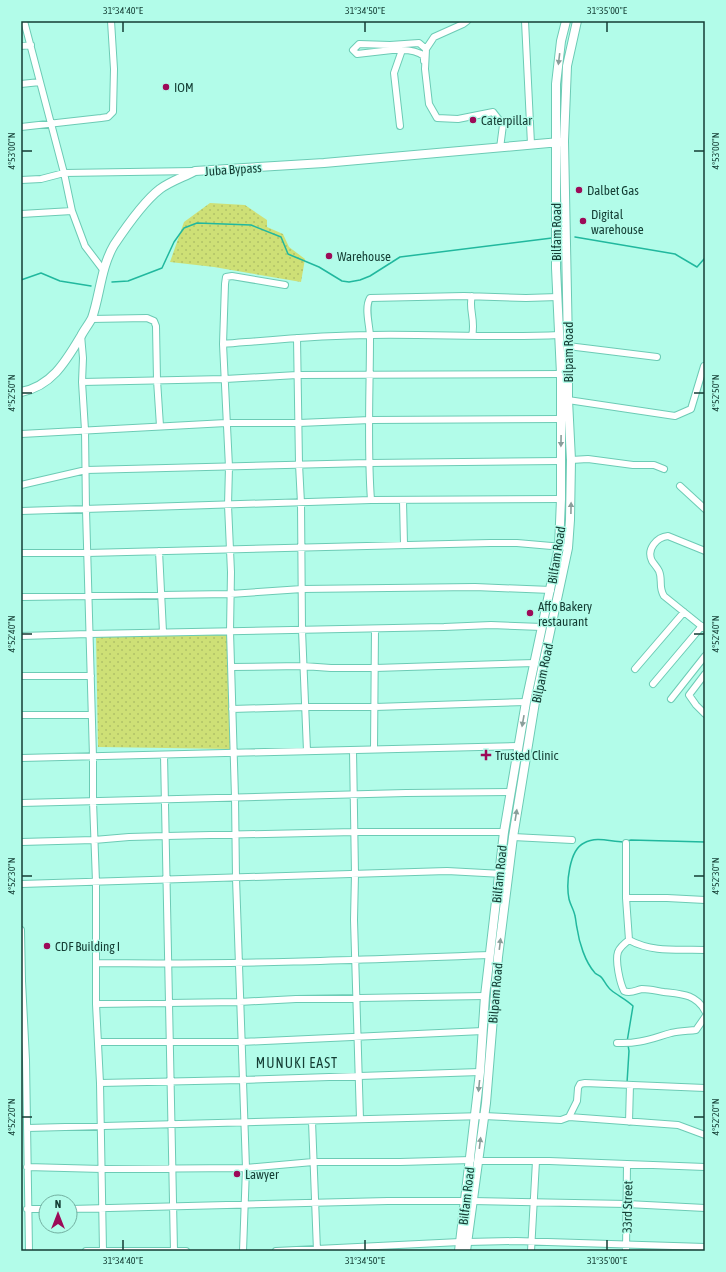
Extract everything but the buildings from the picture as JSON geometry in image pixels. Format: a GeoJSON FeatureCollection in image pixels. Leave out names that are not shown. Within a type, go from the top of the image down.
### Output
{"type":"FeatureCollection","features":[{"type":"Feature","properties":{"kind":"main road","name":"Bilfam Road"},"geometry":{"type":"LineString","coordinates":[[480,1116],[480,1072],[485,996],[504,832],[526,702],[559,547],[561,499],[561,374],[556,249],[556,84],[561,41],[566,21]]}},
{"type":"Feature","properties":{"kind":"main road","name":"Bilpam Road"},"geometry":{"type":"LineString","coordinates":[[466,1251],[464,1242],[480,1116],[489,1071],[498,957],[513,836],[535,702],[568,548],[571,460],[568,400],[564,141],[567,66],[577,21]]}},
{"type":"Feature","properties":{"kind":"main road","name":"Juba Bypass"},"geometry":{"type":"LineString","coordinates":[[21,392],[38,387],[48,381],[72,351],[91,319],[104,271],[113,247],[124,230],[148,201],[160,189],[176,179],[195,171],[324,163],[564,141]]}},
{"type":"Feature","properties":{"kind":"main road","name":"Bilfam Road"},"geometry":{"type":"LineString","coordinates":[[459,1251],[464,1242]]}},
{"type":"Feature","properties":{"kind":"street"},"geometry":{"type":"LineString","coordinates":[[24,21],[50,125],[64,173],[72,211],[85,246],[104,271]]}},
{"type":"Feature","properties":{"kind":"street"},"geometry":{"type":"LineString","coordinates":[[21,127],[50,125],[108,117],[113,112],[114,69],[111,21]]}},
{"type":"Feature","properties":{"kind":"street"},"geometry":{"type":"LineString","coordinates":[[425,69],[426,49],[434,37],[467,21]]}},
{"type":"Feature","properties":{"kind":"street"},"geometry":{"type":"LineString","coordinates":[[525,21],[531,144]]}},
{"type":"Feature","properties":{"kind":"street"},"geometry":{"type":"LineString","coordinates":[[426,49],[419,43],[390,45],[358,44],[353,50],[357,54],[392,50],[409,50],[420,53],[424,56],[429,104],[437,118],[458,119],[493,112],[503,125],[500,148]]}},
{"type":"Feature","properties":{"kind":"street"},"geometry":{"type":"LineString","coordinates":[[21,46],[31,45]]}},
{"type":"Feature","properties":{"kind":"street"},"geometry":{"type":"LineString","coordinates":[[400,126],[394,73],[402,50]]}},
{"type":"Feature","properties":{"kind":"street"},"geometry":{"type":"LineString","coordinates":[[21,84],[40,82]]}},
{"type":"Feature","properties":{"kind":"street"},"geometry":{"type":"LineString","coordinates":[[21,180],[41,179],[64,173],[195,171]]}},
{"type":"Feature","properties":{"kind":"street"},"geometry":{"type":"LineString","coordinates":[[21,214],[72,211]]}},
{"type":"Feature","properties":{"kind":"street"},"geometry":{"type":"LineString","coordinates":[[243,1251],[246,1168],[243,1123],[238,963],[230,631],[231,572],[228,505],[229,467],[223,344],[224,284],[226,277],[232,276],[285,285]]}},
{"type":"Feature","properties":{"kind":"street"},"geometry":{"type":"LineString","coordinates":[[472,296],[470,303],[473,312],[474,328],[472,336]]}},
{"type":"Feature","properties":{"kind":"street"},"geometry":{"type":"LineString","coordinates":[[371,500],[369,463],[370,335],[367,305],[370,298],[472,296],[526,298],[558,297]]}},
{"type":"Feature","properties":{"kind":"street"},"geometry":{"type":"LineString","coordinates":[[91,319],[147,318],[153,320],[156,326],[160,426]]}},
{"type":"Feature","properties":{"kind":"street"},"geometry":{"type":"LineString","coordinates":[[81,335],[85,430],[96,882],[96,1004],[100,1083],[104,1251]]}},
{"type":"Feature","properties":{"kind":"street"},"geometry":{"type":"LineString","coordinates":[[223,344],[297,338],[370,335],[559,335]]}},
{"type":"Feature","properties":{"kind":"street"},"geometry":{"type":"LineString","coordinates":[[297,338],[302,630],[307,751]]}},
{"type":"Feature","properties":{"kind":"street"},"geometry":{"type":"LineString","coordinates":[[568,346],[657,357]]}},
{"type":"Feature","properties":{"kind":"street"},"geometry":{"type":"LineString","coordinates":[[568,400],[675,416],[692,409],[704,366]]}},
{"type":"Feature","properties":{"kind":"street"},"geometry":{"type":"LineString","coordinates":[[82,382],[225,379],[297,375],[561,374]]}},
{"type":"Feature","properties":{"kind":"street"},"geometry":{"type":"LineString","coordinates":[[21,434],[226,423],[299,423],[370,420],[561,419]]}},
{"type":"Feature","properties":{"kind":"street"},"geometry":{"type":"LineString","coordinates":[[571,460],[594,460],[633,465],[654,465],[664,469]]}},
{"type":"Feature","properties":{"kind":"street"},"geometry":{"type":"LineString","coordinates":[[21,485],[86,470],[299,464],[560,461]]}},
{"type":"Feature","properties":{"kind":"street"},"geometry":{"type":"LineString","coordinates":[[680,486],[705,508]]}},
{"type":"Feature","properties":{"kind":"street"},"geometry":{"type":"LineString","coordinates":[[21,511],[371,500],[561,499]]}},
{"type":"Feature","properties":{"kind":"street"},"geometry":{"type":"LineString","coordinates":[[403,501],[404,544]]}},
{"type":"Feature","properties":{"kind":"street"},"geometry":{"type":"LineString","coordinates":[[653,684],[703,628],[664,596],[661,590],[659,572],[652,561],[650,549],[658,540],[668,536],[705,551]]}},
{"type":"Feature","properties":{"kind":"street"},"geometry":{"type":"LineString","coordinates":[[21,553],[87,553],[490,543],[568,548]]}},
{"type":"Feature","properties":{"kind":"street"},"geometry":{"type":"LineString","coordinates":[[159,551],[163,632]]}},
{"type":"Feature","properties":{"kind":"street"},"geometry":{"type":"LineString","coordinates":[[21,598],[230,594],[302,589],[476,587],[550,590]]}},
{"type":"Feature","properties":{"kind":"street"},"geometry":{"type":"LineString","coordinates":[[635,669],[684,612]]}},
{"type":"Feature","properties":{"kind":"street"},"geometry":{"type":"LineString","coordinates":[[21,636],[375,629],[491,625],[542,627]]}},
{"type":"Feature","properties":{"kind":"street"},"geometry":{"type":"LineString","coordinates":[[374,749],[375,629]]}},
{"type":"Feature","properties":{"kind":"street"},"geometry":{"type":"LineString","coordinates":[[671,699],[705,656]]}},
{"type":"Feature","properties":{"kind":"street"},"geometry":{"type":"LineString","coordinates":[[231,667],[303,666],[331,668],[375,668],[535,663]]}},
{"type":"Feature","properties":{"kind":"street"},"geometry":{"type":"LineString","coordinates":[[705,674],[689,695],[696,706],[705,714]]}},
{"type":"Feature","properties":{"kind":"street"},"geometry":{"type":"LineString","coordinates":[[21,676],[91,676]]}},
{"type":"Feature","properties":{"kind":"street"},"geometry":{"type":"LineString","coordinates":[[232,709],[375,707],[526,702]]}},
{"type":"Feature","properties":{"kind":"street"},"geometry":{"type":"LineString","coordinates":[[21,715],[91,715]]}},
{"type":"Feature","properties":{"kind":"street"},"geometry":{"type":"LineString","coordinates":[[21,758],[518,746]]}},
{"type":"Feature","properties":{"kind":"street"},"geometry":{"type":"LineString","coordinates":[[353,750],[355,874],[354,920],[360,1120]]}},
{"type":"Feature","properties":{"kind":"street"},"geometry":{"type":"LineString","coordinates":[[164,755],[174,1251]]}},
{"type":"Feature","properties":{"kind":"street"},"geometry":{"type":"LineString","coordinates":[[21,803],[165,798],[511,792]]}},
{"type":"Feature","properties":{"kind":"street"},"geometry":{"type":"LineString","coordinates":[[21,842],[94,840],[129,837],[354,832],[504,832]]}},
{"type":"Feature","properties":{"kind":"street"},"geometry":{"type":"LineString","coordinates":[[513,836],[572,840]]}},
{"type":"Feature","properties":{"kind":"street"},"geometry":{"type":"LineString","coordinates":[[626,843],[626,898],[629,940]]}},
{"type":"Feature","properties":{"kind":"street"},"geometry":{"type":"LineString","coordinates":[[21,884],[447,871],[499,873],[508,875]]}},
{"type":"Feature","properties":{"kind":"street"},"geometry":{"type":"LineString","coordinates":[[626,898],[705,900]]}},
{"type":"Feature","properties":{"kind":"street"},"geometry":{"type":"LineString","coordinates":[[21,930],[24,1098],[27,1128],[24,1143],[28,1251]]}},
{"type":"Feature","properties":{"kind":"street"},"geometry":{"type":"LineString","coordinates":[[629,940],[643,947],[652,949],[705,950]]}},
{"type":"Feature","properties":{"kind":"street"},"geometry":{"type":"LineString","coordinates":[[629,940],[622,946],[618,953],[617,962],[620,980],[624,991],[634,992],[646,989],[684,994],[696,1000],[704,1009]]}},
{"type":"Feature","properties":{"kind":"street"},"geometry":{"type":"LineString","coordinates":[[97,963],[238,963],[490,956]]}},
{"type":"Feature","properties":{"kind":"street"},"geometry":{"type":"LineString","coordinates":[[96,1004],[485,996]]}},
{"type":"Feature","properties":{"kind":"street"},"geometry":{"type":"LineString","coordinates":[[617,1043],[636,1043],[661,1037],[670,1033],[696,1030],[705,1017]]}},
{"type":"Feature","properties":{"kind":"street"},"geometry":{"type":"LineString","coordinates":[[98,1042],[241,1042],[358,1038],[483,1031]]}},
{"type":"Feature","properties":{"kind":"street"},"geometry":{"type":"LineString","coordinates":[[100,1083],[480,1072]]}},
{"type":"Feature","properties":{"kind":"street"},"geometry":{"type":"LineString","coordinates":[[569,1117],[577,1101],[578,1088],[580,1084],[705,1088]]}},
{"type":"Feature","properties":{"kind":"street"},"geometry":{"type":"LineString","coordinates":[[629,1122],[630,1085]]}},
{"type":"Feature","properties":{"kind":"street"},"geometry":{"type":"LineString","coordinates":[[27,1128],[480,1116],[561,1120],[569,1117],[678,1125],[705,1135]]}},
{"type":"Feature","properties":{"kind":"street"},"geometry":{"type":"LineString","coordinates":[[312,1121],[317,1250]]}},
{"type":"Feature","properties":{"kind":"street"},"geometry":{"type":"LineString","coordinates":[[26,1167],[102,1170],[246,1168],[313,1162],[474,1160],[705,1167]]}},
{"type":"Feature","properties":{"kind":"street"},"geometry":{"type":"LineString","coordinates":[[531,1251],[536,1161]]}},
{"type":"Feature","properties":{"kind":"street","name":"33rd Street"},"geometry":{"type":"LineString","coordinates":[[626,1248],[627,1164]]}},
{"type":"Feature","properties":{"kind":"street"},"geometry":{"type":"LineString","coordinates":[[78,1209],[388,1201],[627,1204],[705,1208]]}},
{"type":"Feature","properties":{"kind":"street"},"geometry":{"type":"LineString","coordinates":[[27,1209],[38,1209]]}},
{"type":"Feature","properties":{"kind":"street"},"geometry":{"type":"LineString","coordinates":[[276,1251],[464,1242],[516,1242],[626,1248],[705,1247]]}},
{"type":"Feature","properties":{"kind":"street"},"geometry":{"type":"LineString","coordinates":[[86,1251],[186,1251]]}},
{"type":"Feature","properties":{"kind":"green space"},"geometry":{"type":"Polygon","coordinates":[[[210,203],[245,205],[267,220],[267,227],[283,234],[289,247],[305,259],[301,282],[214,267],[170,262],[184,222],[210,203]]]}},
{"type":"Feature","properties":{"kind":"green space"},"geometry":{"type":"Polygon","coordinates":[[[230,634],[233,749],[98,747],[96,636],[230,634]]]}},
{"type":"Feature","properties":{"kind":"waterway"},"geometry":{"type":"LineString","coordinates":[[112,282],[128,281],[162,268],[174,242],[184,228],[197,223],[251,225],[281,237],[288,254],[319,267],[342,281],[349,282],[370,276],[400,257],[552,238]]}},
{"type":"Feature","properties":{"kind":"waterway"},"geometry":{"type":"LineString","coordinates":[[575,237],[675,254],[697,267],[704,259],[705,260]]}},
{"type":"Feature","properties":{"kind":"waterway"},"geometry":{"type":"LineString","coordinates":[[21,280],[41,273],[60,281],[91,286]]}},
{"type":"Feature","properties":{"kind":"waterway"},"geometry":{"type":"LineString","coordinates":[[623,842],[594,840],[584,843],[579,847],[575,853],[570,868],[568,877],[568,893],[579,939],[588,963],[610,989],[633,1006],[627,1042]]}},
{"type":"Feature","properties":{"kind":"waterway"},"geometry":{"type":"LineString","coordinates":[[627,841],[705,842]]}},
{"type":"Feature","properties":{"kind":"waterway"},"geometry":{"type":"LineString","coordinates":[[627,1083],[628,1045]]}},
{"type":"Feature","properties":{"kind":"waterway"},"geometry":{"type":"LineString","coordinates":[[627,1089],[627,1099]]}},
{"type":"Feature","properties":{"kind":"place","name":"IOM"},"geometry":{"type":"Point","coordinates":[166,87]}},
{"type":"Feature","properties":{"kind":"place","name":"Caterpillar"},"geometry":{"type":"Point","coordinates":[473,120]}},
{"type":"Feature","properties":{"kind":"place","name":"Dalbet Gas"},"geometry":{"type":"Point","coordinates":[579,190]}},
{"type":"Feature","properties":{"kind":"place","name":"Digital warehouse"},"geometry":{"type":"Point","coordinates":[583,221]}},
{"type":"Feature","properties":{"kind":"place","name":"Warehouse"},"geometry":{"type":"Point","coordinates":[329,256]}},
{"type":"Feature","properties":{"kind":"place","name":"Affo Bakery restaurant"},"geometry":{"type":"Point","coordinates":[530,613]}},
{"type":"Feature","properties":{"kind":"place","name":"Trusted Clinic"},"geometry":{"type":"Point","coordinates":[486,755]}},
{"type":"Feature","properties":{"kind":"place","name":"CDF Building I"},"geometry":{"type":"Point","coordinates":[47,946]}},
{"type":"Feature","properties":{"kind":"place","name":"Lawyer"},"geometry":{"type":"Point","coordinates":[237,1174]}},
{"type":"Feature","properties":{"kind":"district","name":"MUNUKI EAST"},"geometry":{"type":"Point","coordinates":[297,1063]}}]}
